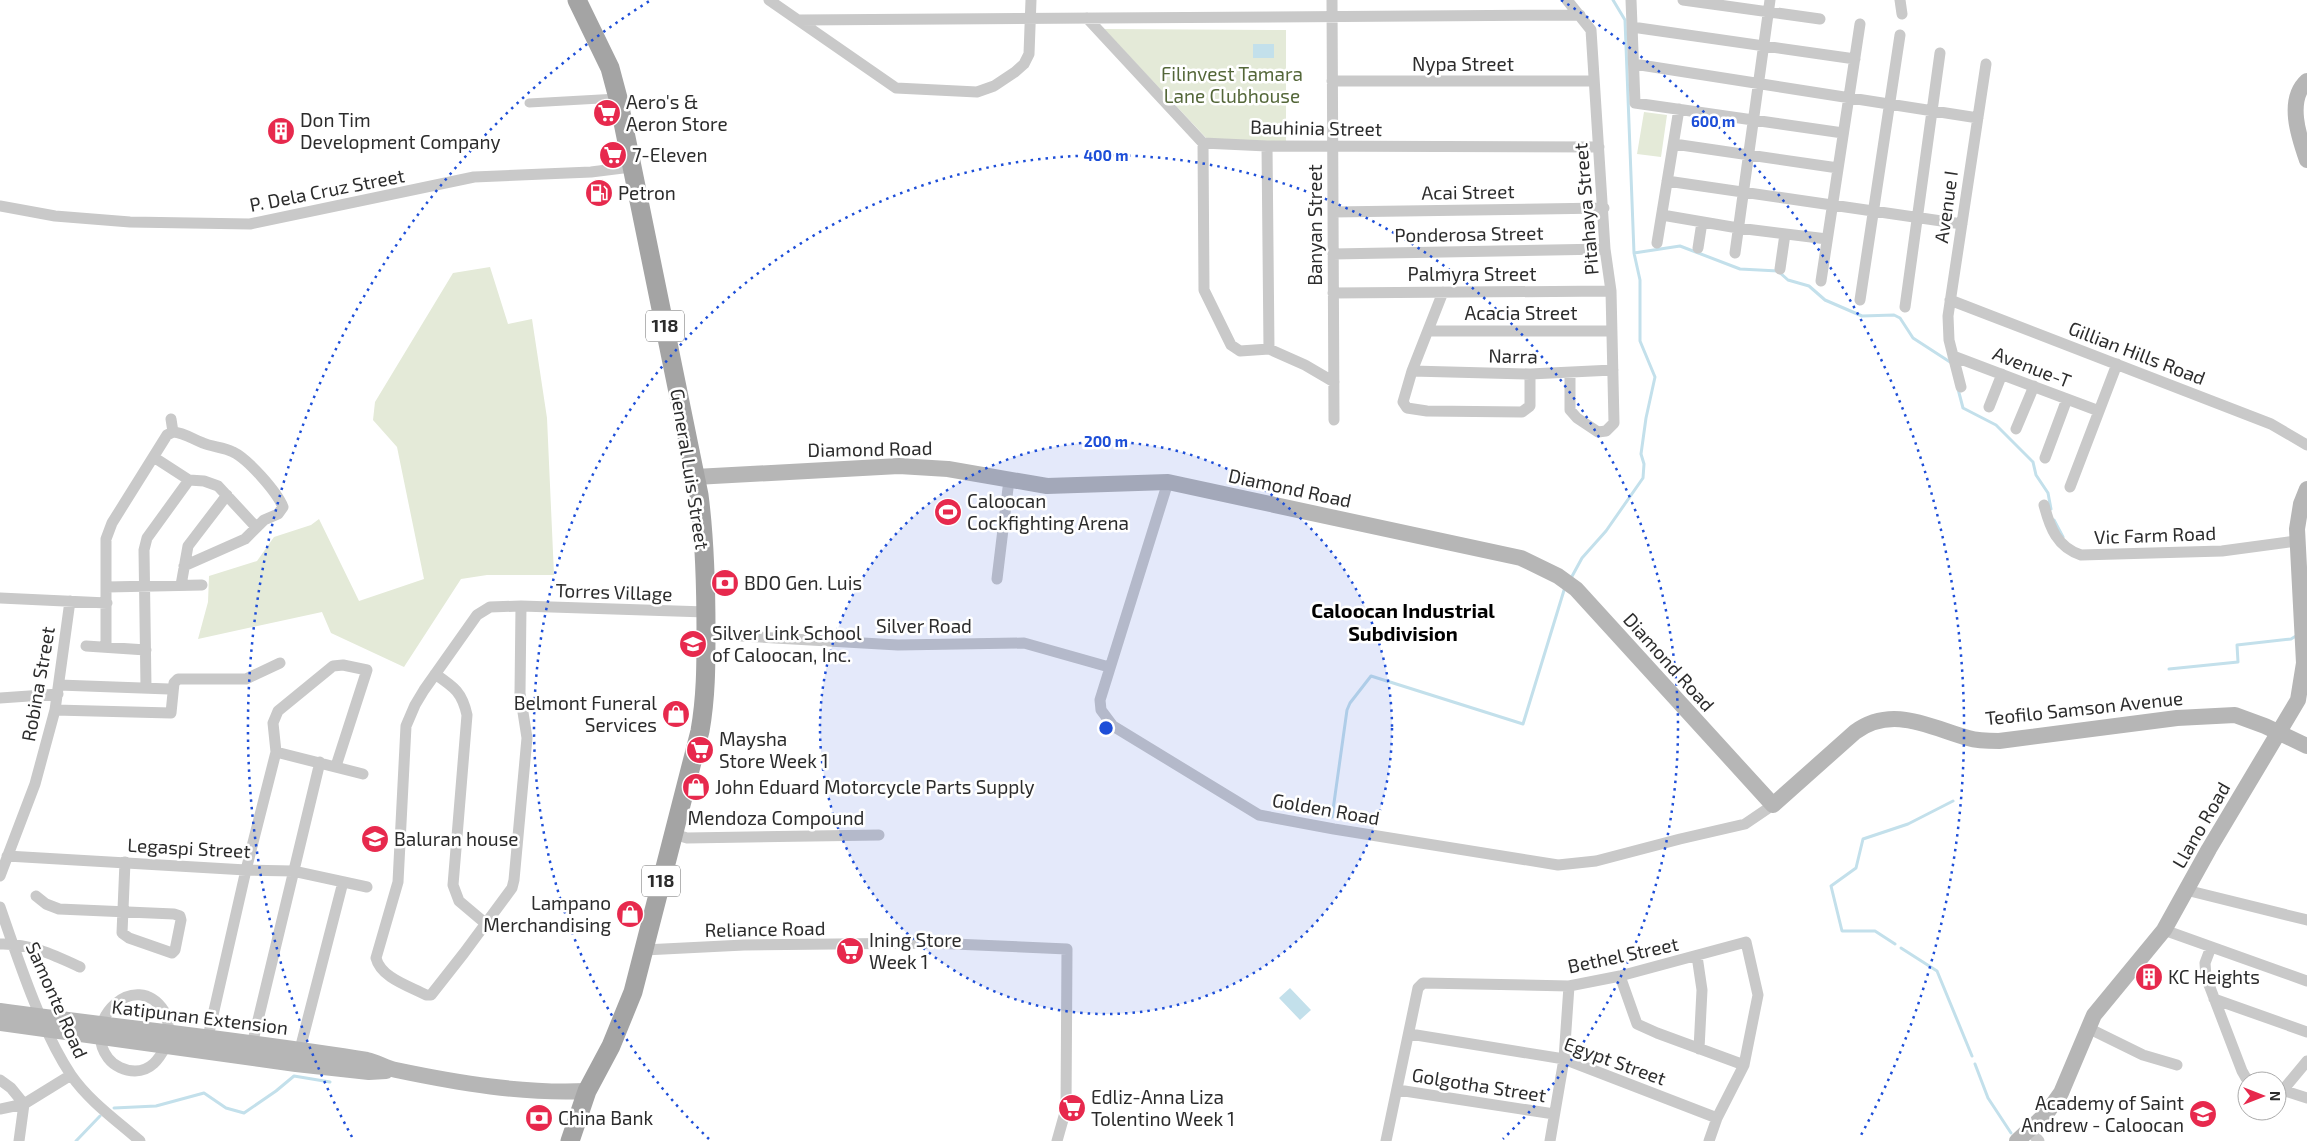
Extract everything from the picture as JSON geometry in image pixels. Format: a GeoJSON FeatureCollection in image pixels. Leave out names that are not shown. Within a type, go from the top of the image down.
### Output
{"type":"FeatureCollection","features":[{"type":"Feature","properties":{"kind":"main road","name":"General Luis Street"},"geometry":{"type":"LineString","coordinates":[[570,1141],[587,1091],[625,1014],[644,950],[700,731],[705,699],[706,634],[703,528],[695,477],[618,98],[610,68],[577,0]]}},
{"type":"Feature","properties":{"kind":"main road"},"geometry":{"type":"LineString","coordinates":[[2307,81],[2298,92],[2296,107],[2300,134],[2307,160]]}},
{"type":"Feature","properties":{"kind":"main road","name":"Diamond Road"},"geometry":{"type":"LineString","coordinates":[[695,477],[899,466],[948,469],[1047,486],[1168,482],[1521,558],[1568,583],[1773,805]]}},
{"type":"Feature","properties":{"kind":"main road","name":"Llano Road"},"geometry":{"type":"LineString","coordinates":[[2017,1141],[2035,1136],[2061,1093],[2094,1015],[2164,930],[2239,798],[2280,733],[2298,700],[2304,674],[2296,541],[2297,519],[2307,489]]}},
{"type":"Feature","properties":{"kind":"main road","name":"Teofilo Samson Avenue"},"geometry":{"type":"LineString","coordinates":[[1773,805],[1854,733],[1866,725],[1887,718],[1911,720],[1983,740],[2014,740],[2177,718],[2235,715],[2307,746]]}},
{"type":"Feature","properties":{"kind":"main road","name":"Katipunan Extension"},"geometry":{"type":"LineString","coordinates":[[0,1011],[44,1024]]}},
{"type":"Feature","properties":{"kind":"main road","name":"Katipunan Extension"},"geometry":{"type":"LineString","coordinates":[[0,1023],[44,1024],[251,1050],[298,1057],[369,1072],[393,1070],[506,1088],[558,1092],[587,1091]]}},
{"type":"Feature","properties":{"kind":"main road","name":"Katipunan Extension"},"geometry":{"type":"LineString","coordinates":[[168,1040],[208,1037],[251,1050]]}},
{"type":"Feature","properties":{"kind":"street"},"geometry":{"type":"LineString","coordinates":[[769,0],[896,88],[977,92],[994,86],[1024,64],[1029,54],[1031,0]]}},
{"type":"Feature","properties":{"kind":"street","name":"Banyan Street"},"geometry":{"type":"LineString","coordinates":[[1332,0],[1334,420]]}},
{"type":"Feature","properties":{"kind":"street","name":"Pitahaya Street"},"geometry":{"type":"LineString","coordinates":[[1567,0],[1591,30],[1604,208],[1605,249],[1611,291],[1614,423],[1606,431],[1598,432],[1577,418],[1570,410],[1570,373]]}},
{"type":"Feature","properties":{"kind":"street"},"geometry":{"type":"LineString","coordinates":[[1631,0],[1635,103],[1843,133]]}},
{"type":"Feature","properties":{"kind":"street"},"geometry":{"type":"LineString","coordinates":[[1683,0],[1732,4],[1768,12],[1820,19]]}},
{"type":"Feature","properties":{"kind":"street"},"geometry":{"type":"LineString","coordinates":[[1735,253],[1770,0]]}},
{"type":"Feature","properties":{"kind":"street"},"geometry":{"type":"LineString","coordinates":[[1896,0],[1902,14]]}},
{"type":"Feature","properties":{"kind":"street"},"geometry":{"type":"LineString","coordinates":[[799,20],[1580,15]]}},
{"type":"Feature","properties":{"kind":"street"},"geometry":{"type":"LineString","coordinates":[[1087,18],[1203,143],[1204,290],[1231,345],[1240,351],[1269,349],[1304,365],[1334,382]]}},
{"type":"Feature","properties":{"kind":"street"},"geometry":{"type":"LineString","coordinates":[[1821,281],[1860,24]]}},
{"type":"Feature","properties":{"kind":"street"},"geometry":{"type":"LineString","coordinates":[[1632,27],[1854,59]]}},
{"type":"Feature","properties":{"kind":"street"},"geometry":{"type":"LineString","coordinates":[[1860,300],[1900,35]]}},
{"type":"Feature","properties":{"kind":"street"},"geometry":{"type":"LineString","coordinates":[[1904,308],[1940,53]]}},
{"type":"Feature","properties":{"kind":"street"},"geometry":{"type":"LineString","coordinates":[[1634,64],[1978,118]]}},
{"type":"Feature","properties":{"kind":"street","name":"Avenue I"},"geometry":{"type":"LineString","coordinates":[[1962,387],[1953,356],[1948,328],[1950,300],[1986,64]]}},
{"type":"Feature","properties":{"kind":"street","name":"Nypa Street"},"geometry":{"type":"LineString","coordinates":[[1332,81],[1594,81]]}},
{"type":"Feature","properties":{"kind":"street"},"geometry":{"type":"LineString","coordinates":[[529,103],[618,98]]}},
{"type":"Feature","properties":{"kind":"street"},"geometry":{"type":"LineString","coordinates":[[1657,243],[1679,109]]}},
{"type":"Feature","properties":{"kind":"street","name":"Bauhinia Street"},"geometry":{"type":"LineString","coordinates":[[1203,143],[1267,146],[1599,148]]}},
{"type":"Feature","properties":{"kind":"street"},"geometry":{"type":"LineString","coordinates":[[1674,144],[1838,168]]}},
{"type":"Feature","properties":{"kind":"street"},"geometry":{"type":"LineString","coordinates":[[1267,146],[1269,349]]}},
{"type":"Feature","properties":{"kind":"street","name":"P. Dela Cruz Street"},"geometry":{"type":"LineString","coordinates":[[0,206],[55,216],[130,222],[250,224],[474,177],[591,172],[631,167]]}},
{"type":"Feature","properties":{"kind":"street"},"geometry":{"type":"LineString","coordinates":[[1668,181],[1962,224]]}},
{"type":"Feature","properties":{"kind":"street","name":"Acai Street"},"geometry":{"type":"LineString","coordinates":[[1333,212],[1604,208]]}},
{"type":"Feature","properties":{"kind":"street"},"geometry":{"type":"LineString","coordinates":[[1662,215],[1738,228],[1827,239]]}},
{"type":"Feature","properties":{"kind":"street"},"geometry":{"type":"LineString","coordinates":[[1698,248],[1702,222]]}},
{"type":"Feature","properties":{"kind":"street"},"geometry":{"type":"LineString","coordinates":[[1780,268],[1785,234]]}},
{"type":"Feature","properties":{"kind":"street","name":"Ponderosa Street"},"geometry":{"type":"LineString","coordinates":[[1333,254],[1605,249]]}},
{"type":"Feature","properties":{"kind":"street","name":"Palmyra Street"},"geometry":{"type":"LineString","coordinates":[[1333,293],[1611,291]]}},
{"type":"Feature","properties":{"kind":"street"},"geometry":{"type":"LineString","coordinates":[[1443,292],[1412,371],[1403,402],[1407,408],[1428,411],[1522,412],[1530,406],[1530,374]]}},
{"type":"Feature","properties":{"kind":"street","name":"Gillian Hills Road"},"geometry":{"type":"LineString","coordinates":[[1950,300],[2271,424],[2307,445]]}},
{"type":"Feature","properties":{"kind":"street","name":"Acacia Street"},"geometry":{"type":"LineString","coordinates":[[1429,330],[1612,331]]}},
{"type":"Feature","properties":{"kind":"street","name":"Avenue-T"},"geometry":{"type":"LineString","coordinates":[[1953,356],[2099,411]]}},
{"type":"Feature","properties":{"kind":"street"},"geometry":{"type":"LineString","coordinates":[[2070,487],[2117,364]]}},
{"type":"Feature","properties":{"kind":"street","name":"Narra"},"geometry":{"type":"LineString","coordinates":[[1412,371],[1530,374],[1613,370]]}},
{"type":"Feature","properties":{"kind":"street"},"geometry":{"type":"LineString","coordinates":[[1990,407],[2002,374]]}},
{"type":"Feature","properties":{"kind":"street"},"geometry":{"type":"LineString","coordinates":[[2016,429],[2034,386]]}},
{"type":"Feature","properties":{"kind":"street"},"geometry":{"type":"LineString","coordinates":[[2045,458],[2067,399]]}},
{"type":"Feature","properties":{"kind":"street"},"geometry":{"type":"LineString","coordinates":[[171,419],[173,432]]}},
{"type":"Feature","properties":{"kind":"street"},"geometry":{"type":"LineString","coordinates":[[106,647],[106,539],[112,523],[168,435],[173,432],[182,433],[204,444],[223,448],[238,455],[280,498],[282,507],[278,514],[256,527],[245,539],[184,566]]}},
{"type":"Feature","properties":{"kind":"street"},"geometry":{"type":"LineString","coordinates":[[154,458],[189,480],[204,481],[218,486],[256,527]]}},
{"type":"Feature","properties":{"kind":"street"},"geometry":{"type":"LineString","coordinates":[[146,688],[144,550],[147,538],[189,480]]}},
{"type":"Feature","properties":{"kind":"street"},"geometry":{"type":"LineString","coordinates":[[997,579],[1009,480]]}},
{"type":"Feature","properties":{"kind":"street","name":"Golden Road"},"geometry":{"type":"LineString","coordinates":[[1168,482],[1109,667],[1100,700],[1101,710],[1106,719],[1153,751],[1259,815],[1334,830],[1558,865],[1596,862],[1680,838],[1746,824],[1773,805]]}},
{"type":"Feature","properties":{"kind":"street"},"geometry":{"type":"LineString","coordinates":[[181,585],[184,577],[188,546],[227,495]]}},
{"type":"Feature","properties":{"kind":"street","name":"Vic Farm Road"},"geometry":{"type":"LineString","coordinates":[[2044,504],[2049,522],[2062,545],[2081,555],[2222,551],[2296,541]]}},
{"type":"Feature","properties":{"kind":"street"},"geometry":{"type":"LineString","coordinates":[[107,587],[202,585]]}},
{"type":"Feature","properties":{"kind":"street"},"geometry":{"type":"LineString","coordinates":[[0,598],[107,603]]}},
{"type":"Feature","properties":{"kind":"street","name":"Robina Street"},"geometry":{"type":"LineString","coordinates":[[7,856],[35,784],[55,710],[70,601]]}},
{"type":"Feature","properties":{"kind":"street"},"geometry":{"type":"LineString","coordinates":[[435,674],[454,688],[463,699],[467,715],[453,885],[459,901],[485,923],[512,888],[515,870],[527,738],[520,693],[521,606]]}},
{"type":"Feature","properties":{"kind":"street","name":"Torres Village"},"geometry":{"type":"LineString","coordinates":[[485,923],[431,995],[426,995],[400,982],[378,966],[377,949],[398,882],[406,726],[415,705],[435,674],[477,615],[490,607],[521,606],[706,612]]}},
{"type":"Feature","properties":{"kind":"street","name":"Silver Road"},"geometry":{"type":"LineString","coordinates":[[706,634],[898,644],[1024,643],[1109,667]]}},
{"type":"Feature","properties":{"kind":"street"},"geometry":{"type":"LineString","coordinates":[[86,646],[146,650]]}},
{"type":"Feature","properties":{"kind":"street"},"geometry":{"type":"LineString","coordinates":[[55,710],[171,713],[174,684],[178,679],[246,679],[280,663]]}},
{"type":"Feature","properties":{"kind":"street"},"geometry":{"type":"LineString","coordinates":[[208,1037],[246,870],[276,752],[273,723],[278,711],[333,666],[343,664],[367,670],[336,766]]}},
{"type":"Feature","properties":{"kind":"street"},"geometry":{"type":"LineString","coordinates":[[0,698],[59,690],[169,689]]}},
{"type":"Feature","properties":{"kind":"street"},"geometry":{"type":"LineString","coordinates":[[276,752],[362,774]]}},
{"type":"Feature","properties":{"kind":"street"},"geometry":{"type":"LineString","coordinates":[[251,1050],[320,762]]}},
{"type":"Feature","properties":{"kind":"street","name":"Mendoza Compound"},"geometry":{"type":"LineString","coordinates":[[674,834],[687,838],[879,836]]}},
{"type":"Feature","properties":{"kind":"street"},"geometry":{"type":"LineString","coordinates":[[0,876],[7,856]]}},
{"type":"Feature","properties":{"kind":"street","name":"Legaspi Street"},"geometry":{"type":"LineString","coordinates":[[7,856],[293,871],[367,887]]}},
{"type":"Feature","properties":{"kind":"street"},"geometry":{"type":"LineString","coordinates":[[36,896],[46,904],[59,909],[122,912],[174,914],[180,916],[175,950],[172,953],[167,953],[129,938],[122,933],[122,912],[125,862]]}},
{"type":"Feature","properties":{"kind":"street"},"geometry":{"type":"LineString","coordinates":[[298,1057],[343,882]]}},
{"type":"Feature","properties":{"kind":"street"},"geometry":{"type":"LineString","coordinates":[[2186,890],[2307,920]]}},
{"type":"Feature","properties":{"kind":"street","name":"Samonte Road"},"geometry":{"type":"LineString","coordinates":[[0,907],[44,1024],[71,1075],[93,1101],[140,1141]]}},
{"type":"Feature","properties":{"kind":"street"},"geometry":{"type":"LineString","coordinates":[[2164,930],[2307,981]]}},
{"type":"Feature","properties":{"kind":"street","name":"Bethel Street"},"geometry":{"type":"LineString","coordinates":[[1410,1034],[1418,988],[1423,983],[1569,986],[1620,976],[1746,942],[1758,995],[1744,1065]]}},
{"type":"Feature","properties":{"kind":"street","name":"Reliance Road"},"geometry":{"type":"LineString","coordinates":[[644,950],[744,945],[930,943],[1067,949],[1066,1109],[1058,1141]]}},
{"type":"Feature","properties":{"kind":"street"},"geometry":{"type":"LineString","coordinates":[[0,944],[13,944],[44,951],[80,967]]}},
{"type":"Feature","properties":{"kind":"street"},"geometry":{"type":"LineString","coordinates":[[2211,947],[2205,970],[2214,999],[2242,1071]]}},
{"type":"Feature","properties":{"kind":"street"},"geometry":{"type":"LineString","coordinates":[[1697,956],[1702,990],[1698,1049]]}},
{"type":"Feature","properties":{"kind":"street"},"geometry":{"type":"LineString","coordinates":[[1620,976],[1638,1024],[1698,1049],[1744,1065],[1717,1118],[1710,1141]]}},
{"type":"Feature","properties":{"kind":"street"},"geometry":{"type":"LineString","coordinates":[[1550,1141],[1564,1059],[1569,986]]}},
{"type":"Feature","properties":{"kind":"street"},"geometry":{"type":"LineString","coordinates":[[140,995],[155,1000],[165,1012],[168,1040],[159,1059],[148,1068],[136,1071],[122,1069],[111,1062],[103,1051],[101,1031],[111,1005],[124,996],[140,995]]}},
{"type":"Feature","properties":{"kind":"street"},"geometry":{"type":"LineString","coordinates":[[2214,999],[2307,1032]]}},
{"type":"Feature","properties":{"kind":"street"},"geometry":{"type":"LineString","coordinates":[[2088,1028],[2143,1055],[2177,1065]]}},
{"type":"Feature","properties":{"kind":"street"},"geometry":{"type":"LineString","coordinates":[[1386,1141],[1410,1034]]}},
{"type":"Feature","properties":{"kind":"street","name":"Egypt Street"},"geometry":{"type":"LineString","coordinates":[[1410,1034],[1564,1059],[1717,1118]]}},
{"type":"Feature","properties":{"kind":"street"},"geometry":{"type":"LineString","coordinates":[[2287,1082],[2307,1061]]}},
{"type":"Feature","properties":{"kind":"street"},"geometry":{"type":"LineString","coordinates":[[0,1109],[24,1104],[71,1075]]}},
{"type":"Feature","properties":{"kind":"street"},"geometry":{"type":"LineString","coordinates":[[0,1080],[12,1088],[24,1104],[19,1141]]}},
{"type":"Feature","properties":{"kind":"street","name":"Golgotha Street"},"geometry":{"type":"LineString","coordinates":[[1398,1090],[1554,1114]]}},
{"type":"Feature","properties":{"kind":"street"},"geometry":{"type":"LineString","coordinates":[[2287,1092],[2307,1098]]}},
{"type":"Feature","properties":{"kind":"green space","name":"Filinvest Tamara Lane Clubhouse"},"geometry":{"type":"Polygon","coordinates":[[[1104,29],[1286,30],[1286,141],[1210,142],[1104,29]]]}},
{"type":"Feature","properties":{"kind":"green space"},"geometry":{"type":"Polygon","coordinates":[[[1644,112],[1667,115],[1661,157],[1637,154],[1644,112]]]}},
{"type":"Feature","properties":{"kind":"green space"},"geometry":{"type":"Polygon","coordinates":[[[490,267],[508,324],[532,319],[547,418],[554,575],[487,575],[461,579],[404,667],[331,633],[322,612],[198,639],[208,602],[209,576],[257,561],[274,537],[311,525],[319,519],[359,601],[424,579],[397,447],[373,420],[375,402],[453,273],[490,267]]]}},
{"type":"Feature","properties":{"kind":"water"},"geometry":{"type":"Polygon","coordinates":[[[1253,44],[1274,44],[1274,58],[1253,58],[1253,44]]]}},
{"type":"Feature","properties":{"kind":"water"},"geometry":{"type":"Polygon","coordinates":[[[1290,988],[1311,1010],[1300,1020],[1279,998],[1290,988]]]}},
{"type":"Feature","properties":{"kind":"waterway"},"geometry":{"type":"LineString","coordinates":[[1570,580],[1582,558],[1606,531],[1643,478],[1644,464],[1641,454],[1646,418],[1655,377],[1640,341],[1640,280],[1634,253],[1625,20],[1613,0]]}},
{"type":"Feature","properties":{"kind":"waterway"},"geometry":{"type":"LineString","coordinates":[[1634,253],[1680,246],[1740,269],[1778,271],[1788,280],[1809,286],[1825,300],[1862,316],[1894,315],[1900,318],[1913,338],[1950,362]]}},
{"type":"Feature","properties":{"kind":"waterway"},"geometry":{"type":"LineString","coordinates":[[1958,389],[1963,408],[1996,425],[2033,462],[2036,475],[2048,493],[2051,509]]}},
{"type":"Feature","properties":{"kind":"waterway"},"geometry":{"type":"LineString","coordinates":[[2054,520],[2063,537]]}},
{"type":"Feature","properties":{"kind":"waterway"},"geometry":{"type":"LineString","coordinates":[[1332,817],[1347,710],[1350,703],[1371,676],[1523,724],[1565,587]]}},
{"type":"Feature","properties":{"kind":"waterway"},"geometry":{"type":"LineString","coordinates":[[2169,669],[2238,662],[2237,645],[2291,639],[2296,636]]}},
{"type":"Feature","properties":{"kind":"waterway"},"geometry":{"type":"LineString","coordinates":[[1895,944],[1875,931],[1842,931],[1831,886],[1856,868],[1863,839],[1908,824],[1953,801]]}},
{"type":"Feature","properties":{"kind":"waterway"},"geometry":{"type":"LineString","coordinates":[[1901,948],[1937,971],[1972,1056]]}},
{"type":"Feature","properties":{"kind":"waterway"},"geometry":{"type":"LineString","coordinates":[[1975,1064],[1988,1098],[2011,1133]]}},
{"type":"Feature","properties":{"kind":"waterway"},"geometry":{"type":"LineString","coordinates":[[114,1108],[156,1106],[204,1093],[226,1108],[244,1113],[294,1076],[330,1082]]}},
{"type":"Feature","properties":{"kind":"waterway"},"geometry":{"type":"LineString","coordinates":[[76,1141],[100,1116]]}},
{"type":"Feature","properties":{"kind":"place","name":"Aero's & Aeron Store"},"geometry":{"type":"Point","coordinates":[607,113]}},
{"type":"Feature","properties":{"kind":"place","name":"Don Tim Development Company"},"geometry":{"type":"Point","coordinates":[281,131]}},
{"type":"Feature","properties":{"kind":"place","name":"7-Eleven"},"geometry":{"type":"Point","coordinates":[613,155]}},
{"type":"Feature","properties":{"kind":"place","name":"Petron"},"geometry":{"type":"Point","coordinates":[599,193]}},
{"type":"Feature","properties":{"kind":"place","name":"Caloocan Cockfighting Arena"},"geometry":{"type":"Point","coordinates":[948,512]}},
{"type":"Feature","properties":{"kind":"place","name":"BDO Gen. Luis"},"geometry":{"type":"Point","coordinates":[725,583]}},
{"type":"Feature","properties":{"kind":"place","name":"Silver Link School of Caloocan, Inc."},"geometry":{"type":"Point","coordinates":[693,644]}},
{"type":"Feature","properties":{"kind":"place","name":"Belmont Funeral Services"},"geometry":{"type":"Point","coordinates":[676,714]}},
{"type":"Feature","properties":{"kind":"place","name":"Maysha Store Week 1"},"geometry":{"type":"Point","coordinates":[700,750]}},
{"type":"Feature","properties":{"kind":"place","name":"John Eduard Motorcycle Parts Supply"},"geometry":{"type":"Point","coordinates":[696,787]}},
{"type":"Feature","properties":{"kind":"place","name":"Baluran house"},"geometry":{"type":"Point","coordinates":[375,839]}},
{"type":"Feature","properties":{"kind":"place","name":"Lampano Merchandising"},"geometry":{"type":"Point","coordinates":[630,914]}},
{"type":"Feature","properties":{"kind":"place","name":"Ining Store Week 1"},"geometry":{"type":"Point","coordinates":[850,951]}},
{"type":"Feature","properties":{"kind":"place","name":"KC Heights"},"geometry":{"type":"Point","coordinates":[2149,977]}},
{"type":"Feature","properties":{"kind":"place","name":"Edliz-Anna Liza Tolentino Week 1"},"geometry":{"type":"Point","coordinates":[1072,1108]}},
{"type":"Feature","properties":{"kind":"place","name":"Academy of Saint Andrew - Caloocan"},"geometry":{"type":"Point","coordinates":[2203,1114]}},
{"type":"Feature","properties":{"kind":"place","name":"China Bank"},"geometry":{"type":"Point","coordinates":[539,1118]}},
{"type":"Feature","properties":{"kind":"district","name":"Caloocan Industrial Subdivision"},"geometry":{"type":"Point","coordinates":[1403,622]}}]}
